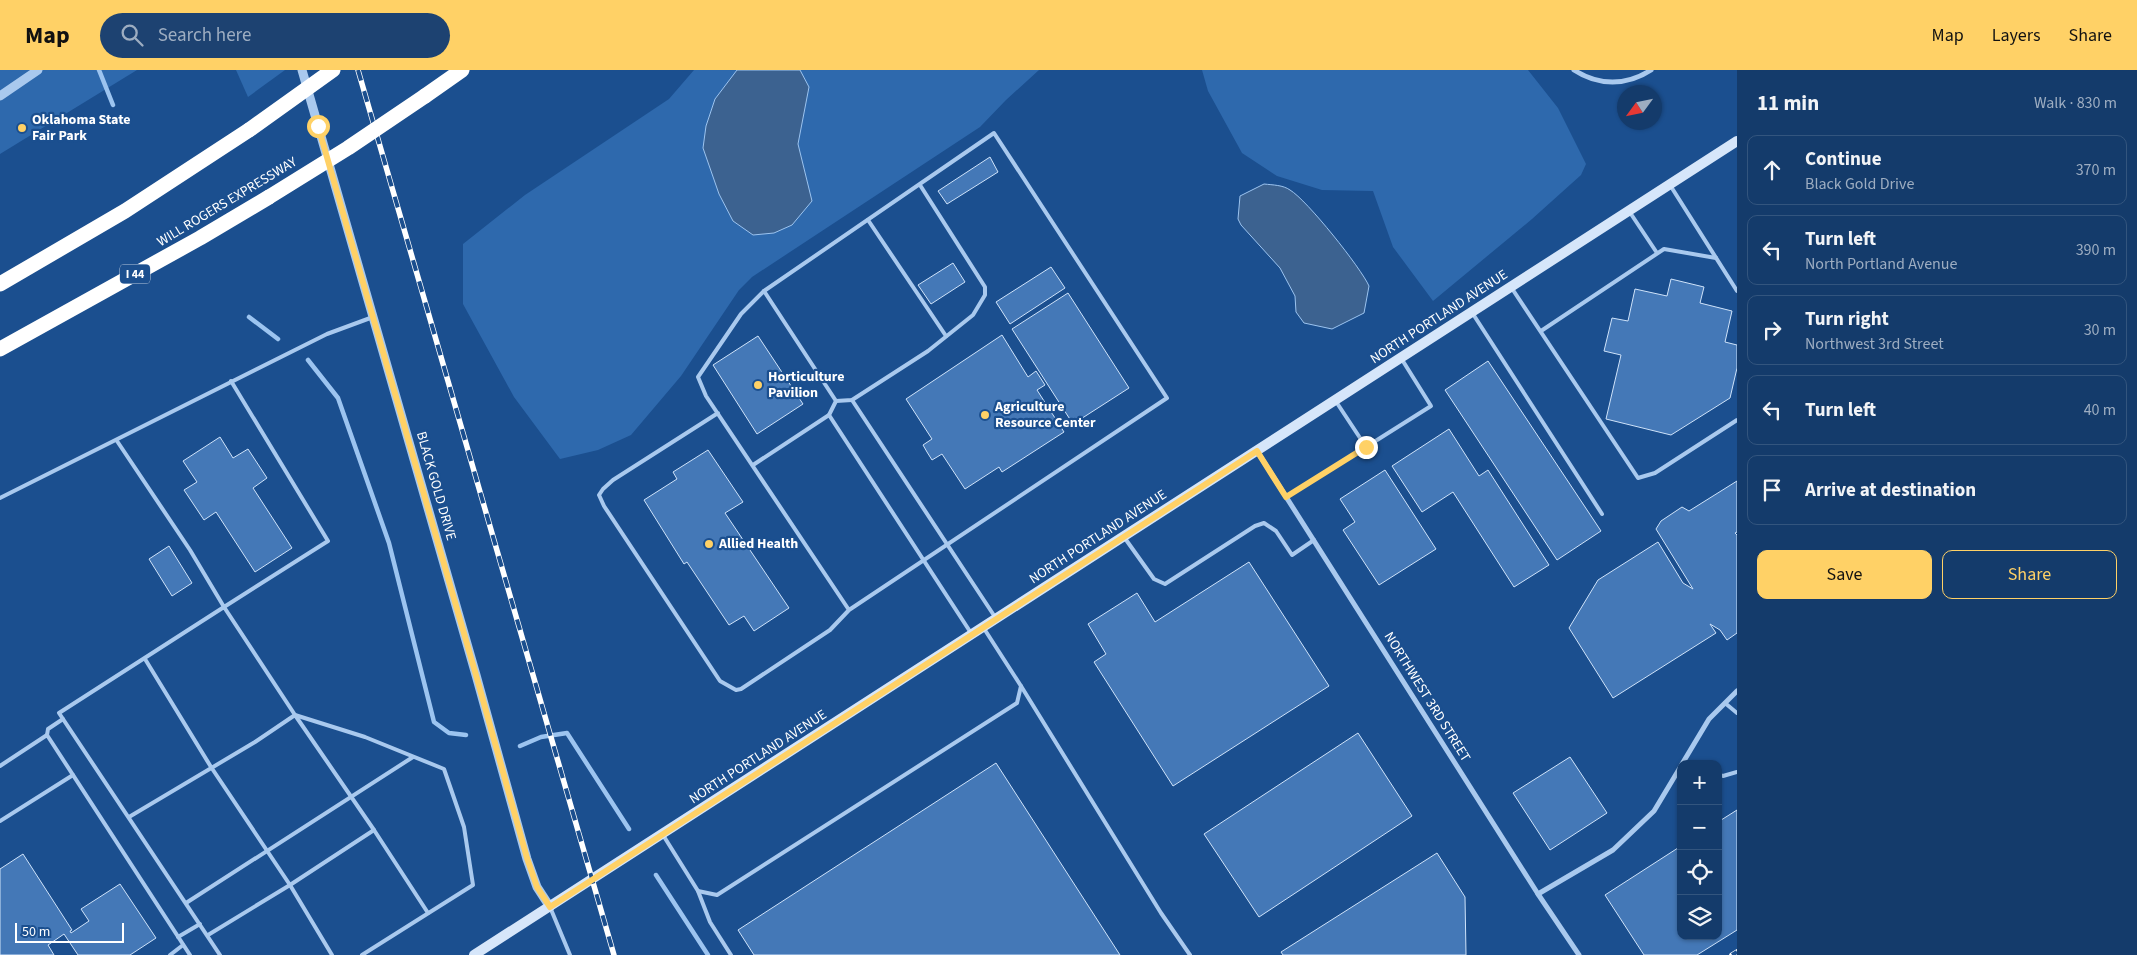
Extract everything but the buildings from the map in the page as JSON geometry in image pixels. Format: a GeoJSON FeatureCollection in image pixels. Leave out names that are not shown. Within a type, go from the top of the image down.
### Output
{"type":"FeatureCollection","features":[{"type":"Feature","properties":{"kind":"highway"},"geometry":{"type":"LineString","coordinates":[[0,284],[125,211],[249,130],[333,70]]}},
{"type":"Feature","properties":{"kind":"highway","name":"WILL ROGERS EXPRESSWAY"},"geometry":{"type":"LineString","coordinates":[[0,349],[184,247],[269,197],[348,148],[462,70]]}},
{"type":"Feature","properties":{"kind":"main road","name":"NORTH PORTLAND AVENUE"},"geometry":{"type":"LineString","coordinates":[[474,955],[1737,141]]}},
{"type":"Feature","properties":{"kind":"street"},"geometry":{"type":"LineString","coordinates":[[0,95],[38,70]]}},
{"type":"Feature","properties":{"kind":"street","name":"BLACK GOLD DRIVE"},"geometry":{"type":"LineString","coordinates":[[302,70],[466,638],[496,752],[527,858],[537,887],[550,907]]}},
{"type":"Feature","properties":{"kind":"street"},"geometry":{"type":"LineString","coordinates":[[1574,70],[1592,79],[1606,83],[1623,82],[1637,78],[1651,70]]}},
{"type":"Feature","properties":{"kind":"street","name":"NORTHWEST 3RD STREET"},"geometry":{"type":"LineString","coordinates":[[1257,451],[1538,894],[1579,955]]}},
{"type":"Feature","properties":{"kind":"street"},"geometry":{"type":"LineString","coordinates":[[1684,760],[1709,719],[1737,691]]}},
{"type":"Feature","properties":{"kind":"street"},"geometry":{"type":"LineString","coordinates":[[1538,894],[1613,850],[1654,811],[1677,772]]}},
{"type":"Feature","properties":{"kind":"lane"},"geometry":{"type":"LineString","coordinates":[[718,413],[613,480],[603,488],[599,495],[604,506],[720,681],[730,688],[741,689],[830,630],[849,610],[1167,398],[994,134],[764,291],[741,314],[698,377],[706,396],[718,413],[753,465],[849,610]]}},
{"type":"Feature","properties":{"kind":"lane"},"geometry":{"type":"LineString","coordinates":[[1670,184],[1737,291]]}},
{"type":"Feature","properties":{"kind":"lane"},"geometry":{"type":"LineString","coordinates":[[836,401],[852,400],[928,351],[973,315],[985,295],[985,286],[920,185]]}},
{"type":"Feature","properties":{"kind":"lane"},"geometry":{"type":"LineString","coordinates":[[1629,210],[1657,253]]}},
{"type":"Feature","properties":{"kind":"lane"},"geometry":{"type":"LineString","coordinates":[[868,220],[946,336]]}},
{"type":"Feature","properties":{"kind":"lane"},"geometry":{"type":"LineString","coordinates":[[1540,331],[1664,249],[1716,258]]}},
{"type":"Feature","properties":{"kind":"lane"},"geometry":{"type":"LineString","coordinates":[[1511,287],[1638,478],[1655,473],[1737,420]]}},
{"type":"Feature","properties":{"kind":"lane"},"geometry":{"type":"LineString","coordinates":[[764,291],[836,401]]}},
{"type":"Feature","properties":{"kind":"lane"},"geometry":{"type":"LineString","coordinates":[[1472,312],[1602,514]]}},
{"type":"Feature","properties":{"kind":"lane"},"geometry":{"type":"LineString","coordinates":[[0,498],[117,441],[231,381],[327,334],[372,316]]}},
{"type":"Feature","properties":{"kind":"lane"},"geometry":{"type":"LineString","coordinates":[[1286,497],[1431,406],[1400,358]]}},
{"type":"Feature","properties":{"kind":"lane"},"geometry":{"type":"LineString","coordinates":[[220,955],[59,713],[328,541],[231,381]]}},
{"type":"Feature","properties":{"kind":"lane"},"geometry":{"type":"LineString","coordinates":[[852,400],[996,619]]}},
{"type":"Feature","properties":{"kind":"lane"},"geometry":{"type":"LineString","coordinates":[[1335,400],[1366,447]]}},
{"type":"Feature","properties":{"kind":"lane"},"geometry":{"type":"LineString","coordinates":[[753,465],[829,415],[836,401]]}},
{"type":"Feature","properties":{"kind":"lane"},"geometry":{"type":"LineString","coordinates":[[829,415],[972,635]]}},
{"type":"Feature","properties":{"kind":"lane"},"geometry":{"type":"LineString","coordinates":[[117,441],[190,550],[224,607],[295,715],[428,913]]}},
{"type":"Feature","properties":{"kind":"lane"},"geometry":{"type":"LineString","coordinates":[[1124,537],[1154,579],[1164,584],[1254,526],[1264,522],[1276,530],[1292,555],[1314,540]]}},
{"type":"Feature","properties":{"kind":"lane"},"geometry":{"type":"LineString","coordinates":[[983,628],[1021,686],[1161,913],[1190,955]]}},
{"type":"Feature","properties":{"kind":"lane"},"geometry":{"type":"LineString","coordinates":[[146,659],[211,767],[290,886],[332,955]]}},
{"type":"Feature","properties":{"kind":"lane"},"geometry":{"type":"LineString","coordinates":[[698,891],[717,895],[1017,703],[1021,686]]}},
{"type":"Feature","properties":{"kind":"lane"},"geometry":{"type":"LineString","coordinates":[[1725,703],[1737,713]]}},
{"type":"Feature","properties":{"kind":"lane"},"geometry":{"type":"LineString","coordinates":[[295,715],[365,737],[444,769],[464,827],[473,885],[362,955]]}},
{"type":"Feature","properties":{"kind":"lane"},"geometry":{"type":"LineString","coordinates":[[129,817],[254,742],[295,715]]}},
{"type":"Feature","properties":{"kind":"lane"},"geometry":{"type":"LineString","coordinates":[[0,766],[47,735],[48,730],[63,719]]}},
{"type":"Feature","properties":{"kind":"lane"},"geometry":{"type":"LineString","coordinates":[[47,735],[190,955]]}},
{"type":"Feature","properties":{"kind":"lane"},"geometry":{"type":"LineString","coordinates":[[186,903],[412,757]]}},
{"type":"Feature","properties":{"kind":"lane"},"geometry":{"type":"LineString","coordinates":[[1722,776],[1737,772]]}},
{"type":"Feature","properties":{"kind":"lane"},"geometry":{"type":"LineString","coordinates":[[0,821],[73,775]]}},
{"type":"Feature","properties":{"kind":"lane"},"geometry":{"type":"LineString","coordinates":[[208,935],[290,886],[374,830]]}},
{"type":"Feature","properties":{"kind":"lane"},"geometry":{"type":"LineString","coordinates":[[663,834],[698,891],[710,922],[731,955]]}},
{"type":"Feature","properties":{"kind":"lane"},"geometry":{"type":"LineString","coordinates":[[550,907],[570,955]]}},
{"type":"Feature","properties":{"kind":"lane"},"geometry":{"type":"LineString","coordinates":[[178,937],[200,924]]}},
{"type":"Feature","properties":{"kind":"lane"},"geometry":{"type":"LineString","coordinates":[[170,955],[183,945]]}},
{"type":"Feature","properties":{"kind":"shaded area","name":"Oklahoma State Fair Park"},"geometry":{"type":"Polygon","coordinates":[[[0,70],[137,70],[0,154],[0,70]]]}},
{"type":"Feature","properties":{"kind":"shaded area"},"geometry":{"type":"Polygon","coordinates":[[[236,70],[285,70],[248,97],[236,70]]]}},
{"type":"Feature","properties":{"kind":"shaded area"},"geometry":{"type":"Polygon","coordinates":[[[694,70],[1039,70],[980,127],[752,277],[739,290],[681,376],[631,435],[598,450],[560,459],[514,397],[463,304],[463,244],[525,195],[669,99],[694,70]]]}},
{"type":"Feature","properties":{"kind":"shaded area"},"geometry":{"type":"Polygon","coordinates":[[[737,70],[800,70],[809,87],[798,144],[812,201],[792,225],[774,233],[753,235],[733,221],[719,194],[703,148],[706,126],[715,99],[737,70]]]}},
{"type":"Feature","properties":{"kind":"shaded area"},"geometry":{"type":"Polygon","coordinates":[[[1202,70],[1528,70],[1558,108],[1586,164],[1581,175],[1532,219],[1433,301],[1393,247],[1373,191],[1322,190],[1277,176],[1242,153],[1208,91],[1202,70]]]}},
{"type":"Feature","properties":{"kind":"shaded area"},"geometry":{"type":"Polygon","coordinates":[[[1264,184],[1284,187],[1298,196],[1345,250],[1369,286],[1364,313],[1332,329],[1304,323],[1296,312],[1295,296],[1280,268],[1241,225],[1238,219],[1240,196],[1264,184]]]}},
{"type":"Feature","properties":{"kind":"waterway"},"geometry":{"type":"LineString","coordinates":[[99,70],[113,105]]}},
{"type":"Feature","properties":{"kind":"waterway"},"geometry":{"type":"LineString","coordinates":[[249,317],[278,339]]}},
{"type":"Feature","properties":{"kind":"waterway"},"geometry":{"type":"LineString","coordinates":[[308,360],[338,398],[389,543],[434,722],[449,733],[466,735]]}},
{"type":"Feature","properties":{"kind":"waterway"},"geometry":{"type":"LineString","coordinates":[[520,746],[541,737],[567,733],[629,829]]}},
{"type":"Feature","properties":{"kind":"waterway"},"geometry":{"type":"LineString","coordinates":[[656,875],[708,955]]}},
{"type":"Feature","properties":{"kind":"railway"},"geometry":{"type":"LineString","coordinates":[[358,70],[614,955]]}},
{"type":"Feature","properties":{"kind":"railway"},"geometry":{"type":"LineString","coordinates":[[1732,955],[1737,952]]}},
{"type":"Feature","properties":{"kind":"place","name":"Oklahoma State Fair Park"},"geometry":{"type":"Point","coordinates":[22,128]}},
{"type":"Feature","properties":{"kind":"place","name":"Horticulture Pavilion"},"geometry":{"type":"Point","coordinates":[758,385]}},
{"type":"Feature","properties":{"kind":"place","name":"Agriculture Resource Center"},"geometry":{"type":"Point","coordinates":[985,415]}},
{"type":"Feature","properties":{"kind":"place","name":"Allied Health"},"geometry":{"type":"Point","coordinates":[709,544]}},
{"type":"Feature","properties":{"kind":"route"},"geometry":{"type":"LineString","coordinates":[[318,126],[342,203],[372,316],[461,620],[496,752],[527,858],[537,887],[550,907],[1257,451],[1286,497],[1366,447]]}}]}
